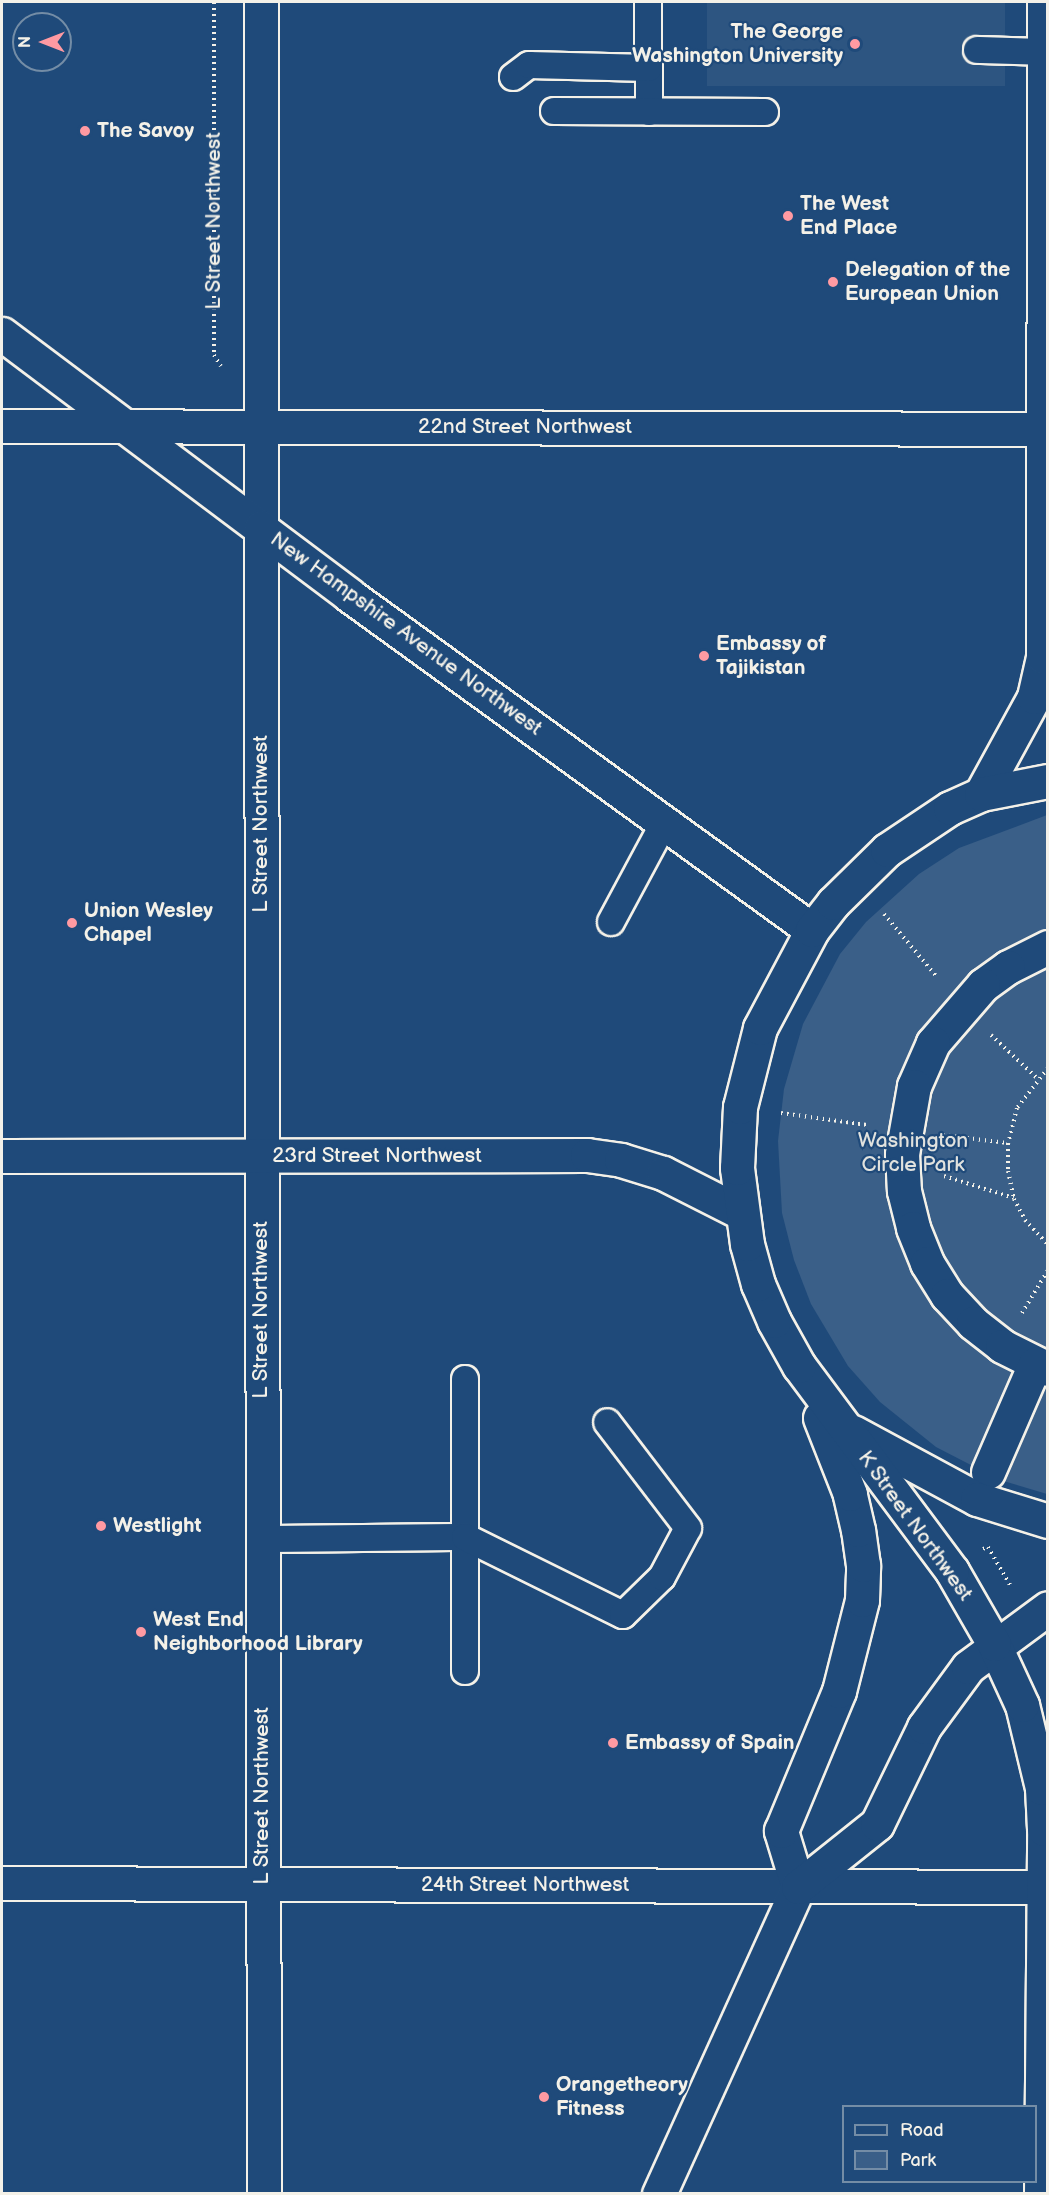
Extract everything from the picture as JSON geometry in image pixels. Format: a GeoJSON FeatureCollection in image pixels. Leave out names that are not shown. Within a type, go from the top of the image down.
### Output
{"type":"FeatureCollection","features":[{"type":"Feature","properties":{"kind":"main road","name":"L Street Northwest"},"geometry":{"type":"LineString","coordinates":[[261,2],[261,1539],[264,2193]]}},
{"type":"Feature","properties":{"kind":"main road"},"geometry":{"type":"LineString","coordinates":[[981,794],[1034,697],[1043,657],[1044,2]]}},
{"type":"Feature","properties":{"kind":"main road","name":"New Hampshire Avenue Northwest"},"geometry":{"type":"LineString","coordinates":[[2,334],[261,527],[812,930]]}},
{"type":"Feature","properties":{"kind":"main road","name":"22nd Street Northwest"},"geometry":{"type":"LineString","coordinates":[[2,426],[1045,429]]}},
{"type":"Feature","properties":{"kind":"main road"},"geometry":{"type":"LineString","coordinates":[[798,1887],[781,1831],[839,1691],[862,1600],[863,1564],[850,1494],[799,1366],[758,1284],[740,1212],[738,1135],[748,1069],[760,1028],[812,930],[853,880],[920,827],[981,794],[1047,781]]}},
{"type":"Feature","properties":{"kind":"main road"},"geometry":{"type":"LineString","coordinates":[[988,1472],[1041,1366],[1002,1346],[960,1309],[927,1263],[906,1200],[903,1142],[914,1086],[933,1043],[961,1006],[1008,967],[1047,947]]}},
{"type":"Feature","properties":{"kind":"main road","name":"23rd Street Northwest"},"geometry":{"type":"LineString","coordinates":[[2,1156],[587,1155],[621,1160],[663,1173],[740,1212]]}},
{"type":"Feature","properties":{"kind":"main road","name":"K Street Northwest"},"geometry":{"type":"LineString","coordinates":[[799,1366],[952,1571],[994,1644],[1022,1705],[1034,1745],[1044,1829],[1045,1887],[1041,2193]]}},
{"type":"Feature","properties":{"kind":"main road"},"geometry":{"type":"LineString","coordinates":[[841,1425],[968,1495],[1047,1521]]}},
{"type":"Feature","properties":{"kind":"main road"},"geometry":{"type":"LineString","coordinates":[[659,2193],[798,1887],[877,1824],[900,1772],[942,1698],[968,1667],[994,1644],[1047,1608]]}},
{"type":"Feature","properties":{"kind":"main road","name":"24th Street Northwest"},"geometry":{"type":"LineString","coordinates":[[2,1883],[1045,1887]]}},
{"type":"Feature","properties":{"kind":"lane"},"geometry":{"type":"LineString","coordinates":[[648,2],[649,112]]}},
{"type":"Feature","properties":{"kind":"lane"},"geometry":{"type":"LineString","coordinates":[[977,51],[1044,52]]}},
{"type":"Feature","properties":{"kind":"lane"},"geometry":{"type":"LineString","coordinates":[[513,77],[529,64],[649,68]]}},
{"type":"Feature","properties":{"kind":"lane"},"geometry":{"type":"LineString","coordinates":[[554,111],[765,112]]}},
{"type":"Feature","properties":{"kind":"lane"},"geometry":{"type":"LineString","coordinates":[[610,922],[664,823]]}},
{"type":"Feature","properties":{"kind":"lane"},"geometry":{"type":"LineString","coordinates":[[465,1379],[465,1671]]}},
{"type":"Feature","properties":{"kind":"lane"},"geometry":{"type":"LineString","coordinates":[[261,1539],[465,1537],[623,1615],[662,1577],[688,1528],[607,1422]]}},
{"type":"Feature","properties":{"kind":"path","name":"L Street Northwest"},"geometry":{"type":"LineString","coordinates":[[214,2],[214,355],[225,373]]}},
{"type":"Feature","properties":{"kind":"path"},"geometry":{"type":"LineString","coordinates":[[1047,1068],[1036,1078],[1017,1108],[1008,1143],[1008,1171],[1014,1198],[1025,1220],[1047,1245]]}},
{"type":"Feature","properties":{"kind":"path"},"geometry":{"type":"LineString","coordinates":[[781,1113],[903,1142],[1008,1143]]}},
{"type":"Feature","properties":{"kind":"path"},"geometry":{"type":"LineString","coordinates":[[903,1142],[942,1176],[1014,1198]]}},
{"type":"Feature","properties":{"kind":"path"},"geometry":{"type":"LineString","coordinates":[[1002,1346],[1047,1270]]}},
{"type":"Feature","properties":{"kind":"shaded area","name":"The George Washington University"},"geometry":{"type":"Polygon","coordinates":[[[707,2],[1005,2],[1005,86],[707,86],[707,2]]]}},
{"type":"Feature","properties":{"kind":"green space","name":"Washington Circle Park"},"geometry":{"type":"Polygon","coordinates":[[[1047,815],[1047,1494],[1000,1480],[936,1447],[880,1402],[848,1366],[811,1304],[794,1260],[782,1213],[778,1141],[784,1089],[803,1024],[840,954],[866,922],[919,874],[959,848],[1047,815]]]}},
{"type":"Feature","properties":{"kind":"place","name":"The George Washington University"},"geometry":{"type":"Point","coordinates":[855,44]}},
{"type":"Feature","properties":{"kind":"place","name":"The Savoy"},"geometry":{"type":"Point","coordinates":[85,131]}},
{"type":"Feature","properties":{"kind":"place","name":"The West End Place"},"geometry":{"type":"Point","coordinates":[788,216]}},
{"type":"Feature","properties":{"kind":"place","name":"Delegation of the European Union"},"geometry":{"type":"Point","coordinates":[833,282]}},
{"type":"Feature","properties":{"kind":"place","name":"Embassy of Tajikistan"},"geometry":{"type":"Point","coordinates":[704,656]}},
{"type":"Feature","properties":{"kind":"place","name":"Union Wesley Chapel"},"geometry":{"type":"Point","coordinates":[72,923]}},
{"type":"Feature","properties":{"kind":"place","name":"Westlight"},"geometry":{"type":"Point","coordinates":[101,1526]}},
{"type":"Feature","properties":{"kind":"place","name":"West End Neighborhood Library"},"geometry":{"type":"Point","coordinates":[141,1632]}},
{"type":"Feature","properties":{"kind":"place","name":"Embassy of Spain"},"geometry":{"type":"Point","coordinates":[613,1743]}},
{"type":"Feature","properties":{"kind":"place","name":"Orangetheory Fitness"},"geometry":{"type":"Point","coordinates":[544,2097]}}]}
